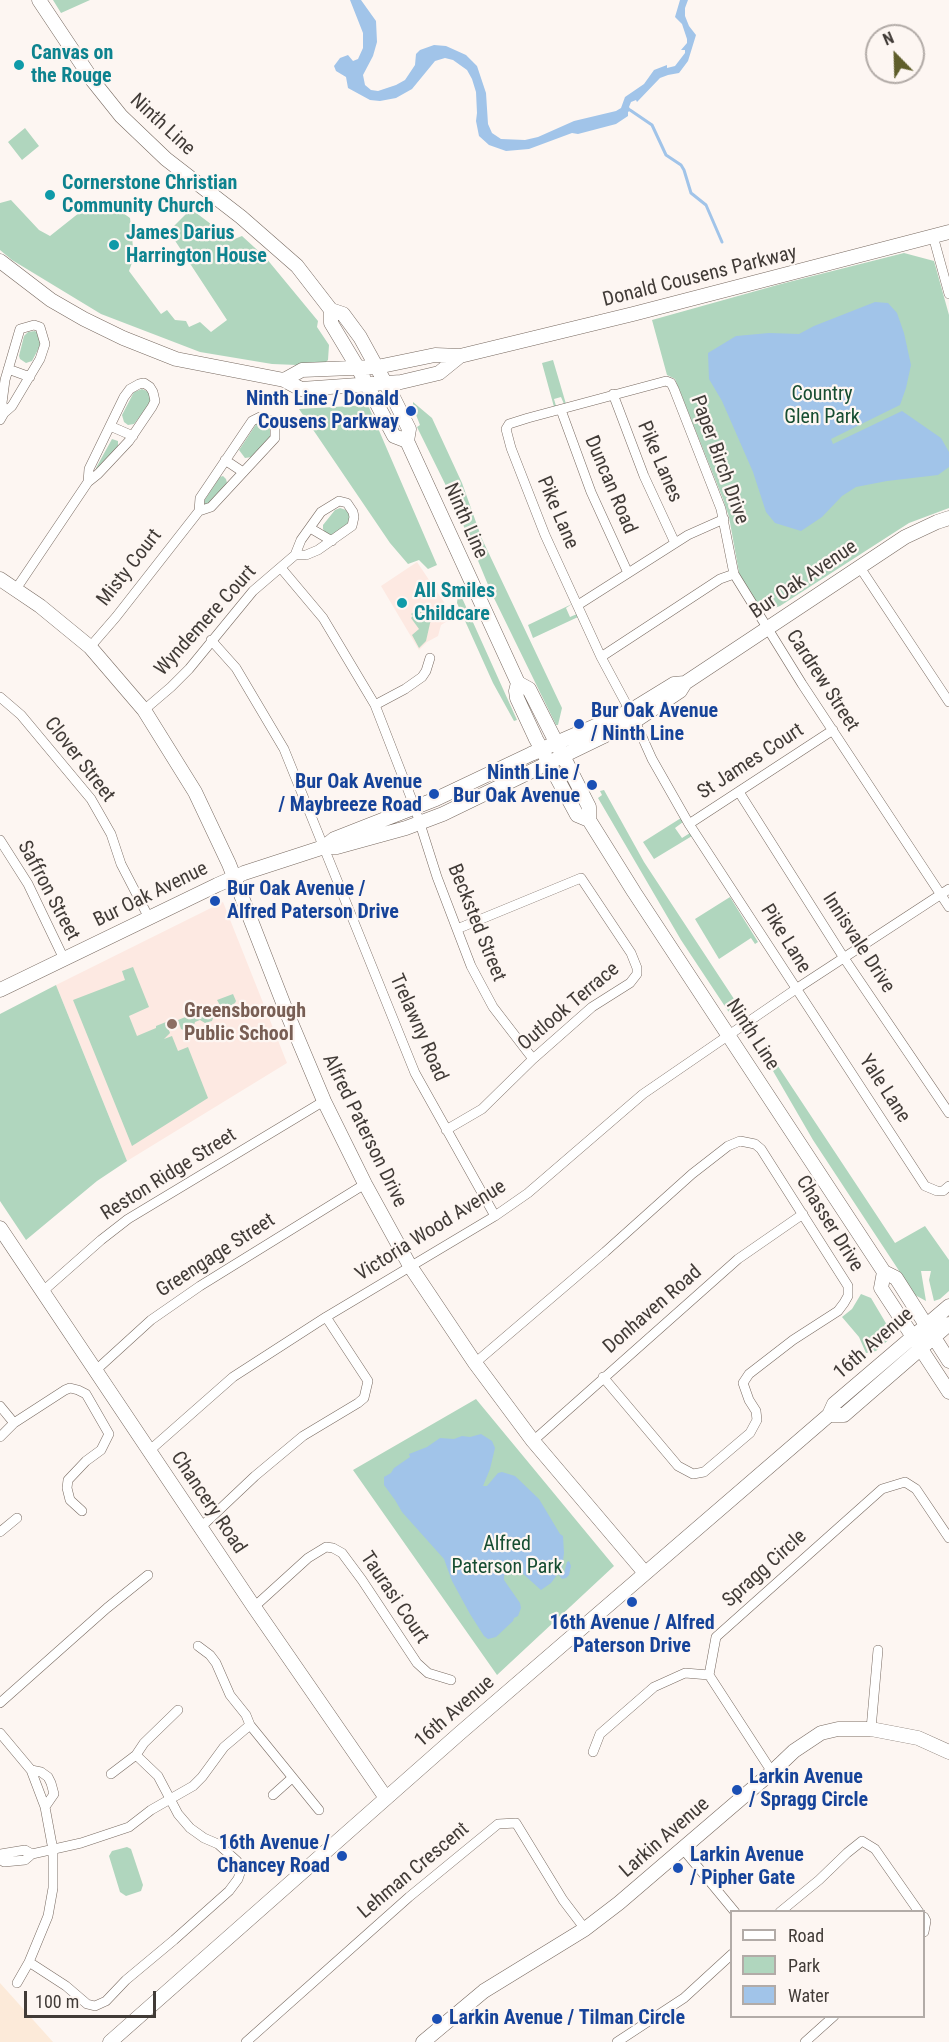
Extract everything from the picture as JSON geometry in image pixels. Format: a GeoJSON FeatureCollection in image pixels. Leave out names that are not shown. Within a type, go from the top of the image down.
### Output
{"type":"FeatureCollection","features":[{"type":"Feature","properties":{"kind":"main road","name":"Ninth Line"},"geometry":{"type":"LineString","coordinates":[[39,0],[93,81],[121,116],[166,159],[241,217],[297,266],[331,310],[343,314],[360,337],[408,429],[407,441],[518,683],[529,689],[589,807],[589,820],[884,1272],[896,1278],[949,1361]]}},
{"type":"Feature","properties":{"kind":"main road","name":"Donald Cousens Parkway"},"geometry":{"type":"LineString","coordinates":[[284,380],[302,370],[377,367],[435,355],[460,356],[633,314],[949,231]]}},
{"type":"Feature","properties":{"kind":"main road","name":"Donald Cousens Parkway"},"geometry":{"type":"LineString","coordinates":[[0,261],[51,300],[84,320],[123,338],[176,359],[284,380],[301,389],[401,382],[439,373],[460,356]]}},
{"type":"Feature","properties":{"kind":"main road","name":"Ninth Line"},"geometry":{"type":"LineString","coordinates":[[331,310],[331,323],[394,436],[407,441]]}},
{"type":"Feature","properties":{"kind":"main road","name":"Bur Oak Avenue"},"geometry":{"type":"LineString","coordinates":[[0,990],[234,877],[324,847],[337,847],[420,823],[562,757],[632,716],[674,684],[685,683],[858,566],[905,537],[949,518]]}},
{"type":"Feature","properties":{"kind":"main road","name":"Alfred Paterson Drive"},"geometry":{"type":"LineString","coordinates":[[0,579],[40,606],[90,647],[144,710],[195,792],[234,877],[324,1101],[365,1184],[410,1266],[474,1363],[533,1441],[645,1573]]}},
{"type":"Feature","properties":{"kind":"main road","name":"Ninth Line"},"geometry":{"type":"LineString","coordinates":[[518,683],[516,691],[521,709],[548,763],[577,815],[589,820]]}},
{"type":"Feature","properties":{"kind":"main road","name":"Bur Oak Avenue"},"geometry":{"type":"LineString","coordinates":[[324,847],[334,838],[415,808],[556,744],[632,716]]}},
{"type":"Feature","properties":{"kind":"main road","name":"Chancery Road"},"geometry":{"type":"LineString","coordinates":[[0,1228],[254,1607],[386,1798]]}},
{"type":"Feature","properties":{"kind":"main road","name":"Ninth Line"},"geometry":{"type":"LineString","coordinates":[[884,1272],[881,1288],[949,1392]]}},
{"type":"Feature","properties":{"kind":"main road","name":"16th Avenue"},"geometry":{"type":"LineString","coordinates":[[110,2042],[386,1798],[829,1415],[834,1404],[949,1305]]}},
{"type":"Feature","properties":{"kind":"main road","name":"16th Avenue"},"geometry":{"type":"LineString","coordinates":[[829,1415],[844,1415],[949,1324]]}},
{"type":"Feature","properties":{"kind":"main road","name":"Larkin Avenue"},"geometry":{"type":"LineString","coordinates":[[423,2042],[484,1991],[585,1929],[642,1884],[794,1751],[821,1733],[838,1729],[871,1729],[918,1738],[949,1752]]}},
{"type":"Feature","properties":{"kind":"street"},"geometry":{"type":"LineString","coordinates":[[933,236],[949,294]]}},
{"type":"Feature","properties":{"kind":"street"},"geometry":{"type":"LineString","coordinates":[[34,325],[40,327],[45,344],[40,359],[12,406],[2,416],[8,369],[20,329],[34,325]]}},
{"type":"Feature","properties":{"kind":"street"},"geometry":{"type":"LineString","coordinates":[[8,369],[30,377]]}},
{"type":"Feature","properties":{"kind":"street","name":"Paper Birch Drive"},"geometry":{"type":"LineString","coordinates":[[613,394],[663,381],[671,383],[719,502],[734,574]]}},
{"type":"Feature","properties":{"kind":"street"},"geometry":{"type":"LineString","coordinates":[[16,589],[88,482],[133,436],[155,401],[150,387],[144,383],[130,389],[124,397],[89,469],[88,482]]}},
{"type":"Feature","properties":{"kind":"street","name":"Pike Lane"},"geometry":{"type":"LineString","coordinates":[[613,394],[513,423],[507,427],[506,433],[538,519],[652,759],[689,824],[796,989]]}},
{"type":"Feature","properties":{"kind":"street","name":"Pike Lanes"},"geometry":{"type":"LineString","coordinates":[[613,394],[647,484],[675,543]]}},
{"type":"Feature","properties":{"kind":"street","name":"Duncan Road"},"geometry":{"type":"LineString","coordinates":[[561,410],[591,492],[628,573]]}},
{"type":"Feature","properties":{"kind":"street","name":"Misty Court"},"geometry":{"type":"LineString","coordinates":[[90,647],[199,511],[211,507],[274,438],[275,428],[270,420],[258,417],[252,421],[200,498],[199,511]]}},
{"type":"Feature","properties":{"kind":"street"},"geometry":{"type":"LineString","coordinates":[[110,426],[133,436]]}},
{"type":"Feature","properties":{"kind":"street"},"geometry":{"type":"LineString","coordinates":[[225,460],[243,472]]}},
{"type":"Feature","properties":{"kind":"street","name":"Wyndemere Court"},"geometry":{"type":"LineString","coordinates":[[144,710],[171,687],[253,591],[295,555],[301,540],[321,512],[339,501],[347,503],[353,512],[352,526],[332,541],[306,555],[295,555]]}},
{"type":"Feature","properties":{"kind":"street"},"geometry":{"type":"LineString","coordinates":[[578,605],[675,543],[701,528],[724,519]]}},
{"type":"Feature","properties":{"kind":"street"},"geometry":{"type":"LineString","coordinates":[[310,528],[332,541]]}},
{"type":"Feature","properties":{"kind":"street"},"geometry":{"type":"LineString","coordinates":[[858,566],[949,702]]}},
{"type":"Feature","properties":{"kind":"street"},"geometry":{"type":"LineString","coordinates":[[281,568],[323,618],[375,705],[420,823]]}},
{"type":"Feature","properties":{"kind":"street"},"geometry":{"type":"LineString","coordinates":[[602,657],[720,579],[734,574]]}},
{"type":"Feature","properties":{"kind":"street","name":"Cardrew Street"},"geometry":{"type":"LineString","coordinates":[[734,574],[832,730],[945,892],[949,907]]}},
{"type":"Feature","properties":{"kind":"street","name":"Trelawny Road"},"geometry":{"type":"LineString","coordinates":[[211,640],[236,668],[284,749],[410,1063],[495,1216]]}},
{"type":"Feature","properties":{"kind":"street"},"geometry":{"type":"LineString","coordinates":[[375,705],[405,689],[422,676],[430,658]]}},
{"type":"Feature","properties":{"kind":"street","name":"Clover Street"},"geometry":{"type":"LineString","coordinates":[[0,697],[21,715],[91,799],[111,834],[121,864],[149,918]]}},
{"type":"Feature","properties":{"kind":"street","name":"St James Court"},"geometry":{"type":"LineString","coordinates":[[689,824],[832,730]]}},
{"type":"Feature","properties":{"kind":"street","name":"Innisvale Drive"},"geometry":{"type":"LineString","coordinates":[[739,792],[844,958],[949,1113]]}},
{"type":"Feature","properties":{"kind":"street","name":"Becksted Street"},"geometry":{"type":"LineString","coordinates":[[420,823],[436,878],[471,966],[492,1007],[533,1059]]}},
{"type":"Feature","properties":{"kind":"street","name":"Saffron Street"},"geometry":{"type":"LineString","coordinates":[[0,840],[28,884],[64,959]]}},
{"type":"Feature","properties":{"kind":"street","name":"Outlook Terrace"},"geometry":{"type":"LineString","coordinates":[[446,1130],[482,1109],[533,1059],[592,1008],[630,983],[637,974],[631,953],[581,878],[457,929]]}},
{"type":"Feature","properties":{"kind":"street","name":"Victoria Wood Avenue"},"geometry":{"type":"LineString","coordinates":[[149,1451],[232,1377],[326,1317],[495,1216],[528,1192],[643,1094],[796,989],[945,892]]}},
{"type":"Feature","properties":{"kind":"street","name":"Yale Lane"},"geometry":{"type":"LineString","coordinates":[[796,989],[925,1186],[943,1191],[949,1186]]}},
{"type":"Feature","properties":{"kind":"street","name":"Reston Ridge Street"},"geometry":{"type":"LineString","coordinates":[[42,1292],[128,1219],[324,1101]]}},
{"type":"Feature","properties":{"kind":"street","name":"Chasser Drive"},"geometry":{"type":"LineString","coordinates":[[474,1363],[605,1252],[692,1174],[728,1146],[740,1141],[755,1144],[803,1214],[848,1286],[848,1296],[838,1311],[793,1340],[749,1374],[743,1383],[756,1411],[757,1420],[750,1432],[704,1472],[693,1474],[678,1466],[603,1377]]}},
{"type":"Feature","properties":{"kind":"street","name":"Greengage Street"},"geometry":{"type":"LineString","coordinates":[[95,1371],[151,1320],[200,1286],[365,1184]]}},
{"type":"Feature","properties":{"kind":"street","name":"Donhaven Road"},"geometry":{"type":"LineString","coordinates":[[533,1441],[738,1259],[803,1214]]}},
{"type":"Feature","properties":{"kind":"street"},"geometry":{"type":"LineString","coordinates":[[201,1527],[255,1476],[303,1436],[364,1398],[368,1381],[326,1317]]}},
{"type":"Feature","properties":{"kind":"street"},"geometry":{"type":"LineString","coordinates":[[0,1437],[14,1423],[70,1388],[86,1394],[109,1434],[101,1450],[86,1461],[68,1480],[70,1500],[82,1511]]}},
{"type":"Feature","properties":{"kind":"street"},"geometry":{"type":"LineString","coordinates":[[0,1406],[14,1423]]}},
{"type":"Feature","properties":{"kind":"street","name":"Spragg Circle"},"geometry":{"type":"LineString","coordinates":[[709,1675],[716,1637],[882,1489],[904,1482],[916,1489],[949,1538]]}},
{"type":"Feature","properties":{"kind":"street"},"geometry":{"type":"LineString","coordinates":[[0,1532],[17,1518]]}},
{"type":"Feature","properties":{"kind":"street","name":"Taurasi Court"},"geometry":{"type":"LineString","coordinates":[[254,1607],[308,1558],[319,1550],[333,1548],[342,1553],[363,1580],[417,1663],[429,1673],[451,1680]]}},
{"type":"Feature","properties":{"kind":"street"},"geometry":{"type":"LineString","coordinates":[[0,1704],[107,1608],[148,1575]]}},
{"type":"Feature","properties":{"kind":"street"},"geometry":{"type":"LineString","coordinates":[[198,1646],[216,1663],[230,1695],[246,1715],[250,1725],[319,1810]]}},
{"type":"Feature","properties":{"kind":"street"},"geometry":{"type":"LineString","coordinates":[[871,1729],[878,1650]]}},
{"type":"Feature","properties":{"kind":"street"},"geometry":{"type":"LineString","coordinates":[[593,1752],[600,1734],[654,1687],[685,1672],[709,1675],[772,1772]]}},
{"type":"Feature","properties":{"kind":"street"},"geometry":{"type":"LineString","coordinates":[[111,1774],[136,1755],[144,1743],[178,1710]]}},
{"type":"Feature","properties":{"kind":"street"},"geometry":{"type":"LineString","coordinates":[[0,1859],[4,1862],[25,1860],[32,1854],[105,1836],[129,1827],[193,1785],[202,1777],[224,1747],[250,1725]]}},
{"type":"Feature","properties":{"kind":"street"},"geometry":{"type":"LineString","coordinates":[[0,1733],[31,1770],[45,1807],[53,1850],[52,1896],[48,1916],[29,1962],[17,1983]]}},
{"type":"Feature","properties":{"kind":"street"},"geometry":{"type":"LineString","coordinates":[[29,1962],[66,1986],[87,2004],[95,2006],[106,2001],[126,1980],[229,1892],[238,1879],[240,1870],[237,1861],[218,1844],[190,1828],[177,1814],[158,1776],[136,1755]]}},
{"type":"Feature","properties":{"kind":"street"},"geometry":{"type":"LineString","coordinates":[[273,1795],[292,1778]]}},
{"type":"Feature","properties":{"kind":"street","name":"Lehman Crescent"},"geometry":{"type":"LineString","coordinates":[[246,2042],[408,1897],[498,1824],[516,1823],[563,1900],[585,1929]]}},
{"type":"Feature","properties":{"kind":"street"},"geometry":{"type":"LineString","coordinates":[[781,1910],[862,1841],[875,1849],[918,1910]]}},
{"type":"Feature","properties":{"kind":"street"},"geometry":{"type":"LineString","coordinates":[[682,1848],[734,1910]]}},
{"type":"Feature","properties":{"kind":"street"},"geometry":{"type":"LineString","coordinates":[[0,1854],[25,1850],[32,1854]]}},
{"type":"Feature","properties":{"kind":"street"},"geometry":{"type":"LineString","coordinates":[[617,2042],[684,1998],[730,1956]]}},
{"type":"Feature","properties":{"kind":"street"},"geometry":{"type":"LineString","coordinates":[[805,2042],[832,2018]]}},
{"type":"Feature","properties":{"kind":"shaded area","name":"All Smiles Childcare"},"geometry":{"type":"Polygon","coordinates":[[[417,562],[454,617],[441,625],[438,636],[419,650],[381,586],[417,562]]]}},
{"type":"Feature","properties":{"kind":"shaded area","name":"Greensborough Public School"},"geometry":{"type":"Polygon","coordinates":[[[223,902],[287,1063],[127,1161],[56,985],[223,902]]]}},
{"type":"Feature","properties":{"kind":"shaded area"},"geometry":{"type":"Polygon","coordinates":[[[0,1983],[53,2042],[0,2042],[0,1983]]]}},
{"type":"Feature","properties":{"kind":"green space"},"geometry":{"type":"Polygon","coordinates":[[[53,0],[90,0],[61,13],[53,0]]]}},
{"type":"Feature","properties":{"kind":"green space"},"geometry":{"type":"Polygon","coordinates":[[[25,128],[39,146],[22,160],[8,142],[25,128]]]}},
{"type":"Feature","properties":{"kind":"green space"},"geometry":{"type":"Polygon","coordinates":[[[11,200],[39,230],[50,236],[89,205],[116,208],[130,218],[134,257],[129,271],[161,314],[167,310],[175,320],[186,321],[189,327],[200,322],[211,332],[227,320],[170,233],[171,229],[191,209],[232,240],[242,236],[266,258],[318,321],[317,327],[329,345],[328,360],[322,366],[272,364],[200,352],[101,314],[12,260],[0,250],[0,203],[11,200]]]}},
{"type":"Feature","properties":{"kind":"green space","name":"Country Glen Park"},"geometry":{"type":"Polygon","coordinates":[[[904,253],[934,261],[949,315],[949,508],[909,523],[780,606],[762,613],[740,578],[729,517],[723,499],[675,379],[667,375],[652,320],[904,253]]]}},
{"type":"Feature","properties":{"kind":"green space"},"geometry":{"type":"Polygon","coordinates":[[[35,331],[42,342],[32,361],[26,363],[19,356],[24,336],[28,332],[35,331]]]}},
{"type":"Feature","properties":{"kind":"green space"},"geometry":{"type":"Polygon","coordinates":[[[553,360],[566,404],[561,397],[554,399],[556,406],[554,407],[542,363],[553,360]]]}},
{"type":"Feature","properties":{"kind":"green space"},"geometry":{"type":"Polygon","coordinates":[[[142,389],[149,392],[150,403],[134,424],[128,425],[124,422],[122,415],[134,392],[142,389]]]}},
{"type":"Feature","properties":{"kind":"green space"},"geometry":{"type":"Polygon","coordinates":[[[413,402],[432,418],[462,483],[482,539],[562,708],[558,725],[491,592],[452,498],[417,427],[420,425],[413,402]]]}},
{"type":"Feature","properties":{"kind":"green space"},"geometry":{"type":"Polygon","coordinates":[[[368,405],[437,565],[428,569],[419,560],[408,564],[390,543],[299,409],[368,405]]]}},
{"type":"Feature","properties":{"kind":"green space"},"geometry":{"type":"Polygon","coordinates":[[[257,423],[270,425],[272,436],[252,457],[245,458],[239,450],[257,423]]]}},
{"type":"Feature","properties":{"kind":"green space"},"geometry":{"type":"Polygon","coordinates":[[[112,439],[118,441],[118,446],[99,471],[96,471],[96,468],[112,439]]]}},
{"type":"Feature","properties":{"kind":"green space"},"geometry":{"type":"Polygon","coordinates":[[[223,476],[227,483],[205,505],[204,501],[223,476]]]}},
{"type":"Feature","properties":{"kind":"green space"},"geometry":{"type":"Polygon","coordinates":[[[340,508],[346,510],[350,515],[349,523],[332,535],[326,534],[323,525],[335,510],[340,508]]]}},
{"type":"Feature","properties":{"kind":"green space"},"geometry":{"type":"Polygon","coordinates":[[[455,587],[458,589],[517,720],[514,721],[493,683],[457,603],[458,594],[455,587]]]}},
{"type":"Feature","properties":{"kind":"green space"},"geometry":{"type":"Polygon","coordinates":[[[572,604],[566,608],[570,617],[577,614],[578,617],[533,638],[528,625],[572,604]]]}},
{"type":"Feature","properties":{"kind":"green space"},"geometry":{"type":"Polygon","coordinates":[[[422,606],[431,619],[426,641],[419,648],[412,635],[419,629],[411,618],[413,616],[411,614],[422,606]]]}},
{"type":"Feature","properties":{"kind":"green space"},"geometry":{"type":"Polygon","coordinates":[[[604,790],[644,862],[738,1005],[739,1016],[728,1011],[681,940],[598,798],[602,795],[600,791],[604,790]]]}},
{"type":"Feature","properties":{"kind":"green space"},"geometry":{"type":"Polygon","coordinates":[[[681,818],[683,822],[675,828],[682,838],[690,833],[692,836],[654,859],[643,842],[681,818]]]}},
{"type":"Feature","properties":{"kind":"green space"},"geometry":{"type":"Polygon","coordinates":[[[730,897],[758,942],[755,944],[751,938],[719,959],[695,919],[730,897]]]}},
{"type":"Feature","properties":{"kind":"green space"},"geometry":{"type":"Polygon","coordinates":[[[133,967],[149,1007],[129,1016],[137,1036],[166,1022],[170,1033],[164,1039],[172,1036],[178,1051],[188,1047],[208,1098],[132,1146],[73,1000],[125,980],[122,971],[133,967]]]}},
{"type":"Feature","properties":{"kind":"green space"},"geometry":{"type":"Polygon","coordinates":[[[56,985],[127,1161],[97,1181],[26,1240],[0,1201],[0,1014],[56,985]]]}},
{"type":"Feature","properties":{"kind":"green space"},"geometry":{"type":"Polygon","coordinates":[[[233,994],[235,1003],[226,1008],[221,1007],[217,1000],[233,994]]]}},
{"type":"Feature","properties":{"kind":"green space"},"geometry":{"type":"Polygon","coordinates":[[[210,1007],[214,1015],[212,1021],[205,1023],[200,1020],[195,1022],[193,1028],[186,1031],[181,1029],[178,1020],[210,1007]]]}},
{"type":"Feature","properties":{"kind":"green space"},"geometry":{"type":"Polygon","coordinates":[[[772,1057],[895,1243],[925,1226],[949,1260],[949,1291],[940,1299],[934,1301],[929,1280],[931,1271],[921,1271],[926,1301],[915,1295],[813,1140],[773,1071],[777,1068],[770,1058],[772,1057]]]}},
{"type":"Feature","properties":{"kind":"green space"},"geometry":{"type":"Polygon","coordinates":[[[861,1294],[871,1298],[887,1325],[893,1329],[894,1335],[876,1351],[866,1353],[859,1337],[842,1317],[852,1309],[861,1294]]]}},
{"type":"Feature","properties":{"kind":"green space","name":"Alfred Paterson Park"},"geometry":{"type":"Polygon","coordinates":[[[476,1399],[614,1566],[497,1675],[353,1470],[476,1399]]]}},
{"type":"Feature","properties":{"kind":"green space"},"geometry":{"type":"Polygon","coordinates":[[[127,1847],[131,1849],[143,1885],[141,1891],[126,1896],[120,1892],[109,1856],[112,1851],[127,1847]]]}},
{"type":"Feature","properties":{"kind":"water"},"geometry":{"type":"Polygon","coordinates":[[[350,0],[361,0],[376,21],[377,42],[363,75],[365,85],[371,90],[378,91],[396,85],[405,80],[415,65],[416,54],[420,50],[434,45],[446,46],[466,55],[477,66],[486,93],[488,124],[492,133],[501,139],[525,140],[538,137],[574,121],[621,108],[625,97],[644,84],[654,70],[667,65],[667,68],[675,66],[685,53],[685,50],[681,50],[687,43],[687,39],[682,24],[675,17],[680,0],[688,0],[685,16],[696,35],[688,61],[679,73],[660,78],[637,102],[636,100],[631,102],[628,116],[616,124],[578,134],[572,133],[529,149],[506,151],[489,145],[479,136],[476,121],[476,92],[472,79],[467,70],[453,60],[445,58],[435,61],[412,89],[396,98],[370,100],[348,88],[346,77],[336,71],[334,66],[340,58],[348,55],[353,61],[358,59],[363,48],[363,33],[350,0]]]}},
{"type":"Feature","properties":{"kind":"water"},"geometry":{"type":"Polygon","coordinates":[[[875,302],[888,303],[897,313],[911,365],[906,388],[900,405],[831,439],[833,444],[902,411],[941,438],[949,452],[949,467],[938,475],[856,487],[842,496],[822,517],[801,531],[775,523],[766,512],[753,472],[722,401],[709,379],[708,353],[736,336],[769,333],[799,334],[875,302]]]}},
{"type":"Feature","properties":{"kind":"water"},"geometry":{"type":"Polygon","coordinates":[[[481,1434],[492,1441],[495,1448],[483,1486],[487,1486],[498,1473],[515,1476],[539,1499],[563,1536],[564,1553],[560,1572],[564,1573],[567,1562],[569,1561],[571,1566],[566,1578],[562,1579],[557,1575],[541,1590],[522,1573],[506,1572],[504,1580],[521,1608],[518,1616],[496,1637],[488,1639],[470,1614],[452,1581],[444,1559],[402,1512],[384,1485],[384,1477],[410,1457],[409,1454],[427,1447],[440,1438],[454,1439],[481,1434]]]}},
{"type":"Feature","properties":{"kind":"waterway"},"geometry":{"type":"LineString","coordinates":[[630,110],[652,125],[666,155],[681,165],[691,193],[706,205],[722,242]]}},
{"type":"Feature","properties":{"kind":"place","name":"Canvas on the Rouge"},"geometry":{"type":"Point","coordinates":[19,65]}},
{"type":"Feature","properties":{"kind":"place","name":"Cornerstone Christian Community Church"},"geometry":{"type":"Point","coordinates":[50,195]}},
{"type":"Feature","properties":{"kind":"place","name":"James Darius Harrington House"},"geometry":{"type":"Point","coordinates":[114,245]}},
{"type":"Feature","properties":{"kind":"place","name":"Ninth Line / Donald Cousens Parkway"},"geometry":{"type":"Point","coordinates":[411,411]}},
{"type":"Feature","properties":{"kind":"place","name":"All Smiles Childcare"},"geometry":{"type":"Point","coordinates":[402,603]}},
{"type":"Feature","properties":{"kind":"place","name":"Bur Oak Avenue / Ninth Line"},"geometry":{"type":"Point","coordinates":[579,724]}},
{"type":"Feature","properties":{"kind":"place","name":"Ninth Line / Bur Oak Avenue"},"geometry":{"type":"Point","coordinates":[592,785]}},
{"type":"Feature","properties":{"kind":"place","name":"Bur Oak Avenue / Maybreeze Road"},"geometry":{"type":"Point","coordinates":[434,794]}},
{"type":"Feature","properties":{"kind":"place","name":"Bur Oak Avenue / Alfred Paterson Drive"},"geometry":{"type":"Point","coordinates":[215,901]}},
{"type":"Feature","properties":{"kind":"place","name":"Greensborough Public School"},"geometry":{"type":"Point","coordinates":[172,1024]}},
{"type":"Feature","properties":{"kind":"place","name":"16th Avenue / Alfred Paterson Drive"},"geometry":{"type":"Point","coordinates":[632,1602]}},
{"type":"Feature","properties":{"kind":"place","name":"Larkin Avenue / Spragg Circle"},"geometry":{"type":"Point","coordinates":[737,1790]}},
{"type":"Feature","properties":{"kind":"place","name":"16th Avenue / Chancey Road"},"geometry":{"type":"Point","coordinates":[342,1856]}},
{"type":"Feature","properties":{"kind":"place","name":"Larkin Avenue / Pipher Gate"},"geometry":{"type":"Point","coordinates":[678,1868]}},
{"type":"Feature","properties":{"kind":"place","name":"Larkin Avenue / Tilman Circle"},"geometry":{"type":"Point","coordinates":[437,2019]}}]}
